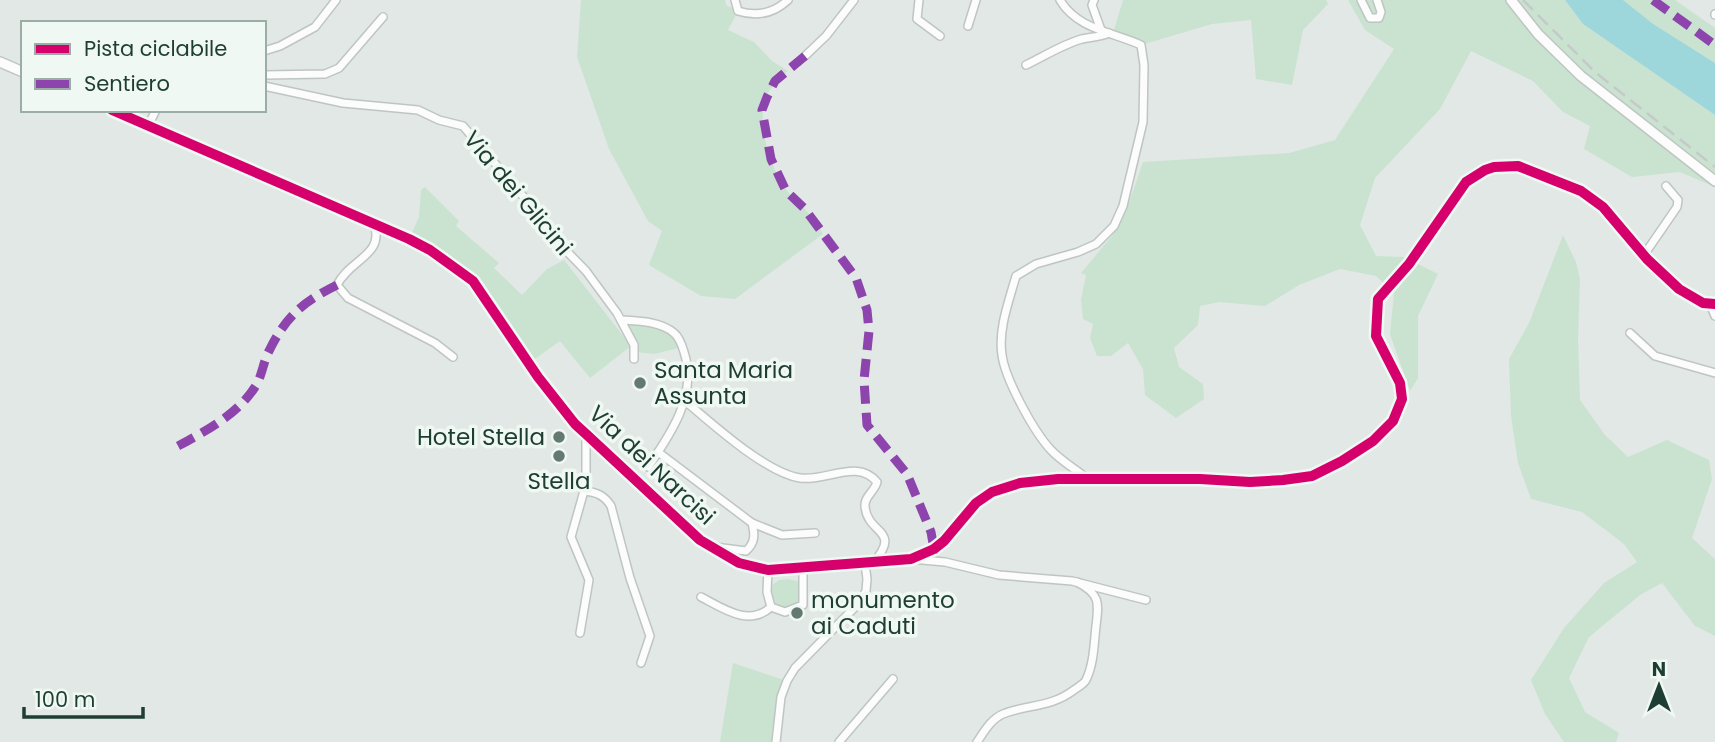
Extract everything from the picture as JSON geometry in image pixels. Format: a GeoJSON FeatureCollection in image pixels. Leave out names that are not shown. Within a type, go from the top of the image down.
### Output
{"type":"FeatureCollection","features":[{"type":"Feature","properties":{"kind":"street"},"geometry":{"type":"LineString","coordinates":[[266,50],[315,27],[336,0]]}},
{"type":"Feature","properties":{"kind":"street"},"geometry":{"type":"LineString","coordinates":[[735,0],[738,12],[752,15],[780,8],[788,0]]}},
{"type":"Feature","properties":{"kind":"street"},"geometry":{"type":"LineString","coordinates":[[805,56],[826,36],[853,0]]}},
{"type":"Feature","properties":{"kind":"street"},"geometry":{"type":"LineString","coordinates":[[919,0],[916,19],[940,36]]}},
{"type":"Feature","properties":{"kind":"street"},"geometry":{"type":"LineString","coordinates":[[968,26],[976,0]]}},
{"type":"Feature","properties":{"kind":"street"},"geometry":{"type":"LineString","coordinates":[[1060,0],[1072,17],[1141,46],[1144,52],[1143,122],[1123,206],[1114,226],[1096,244],[1079,252],[1036,264],[1016,276],[1002,327],[1002,355],[1012,387],[1038,433],[1051,451],[1089,480]]}},
{"type":"Feature","properties":{"kind":"street"},"geometry":{"type":"LineString","coordinates":[[1094,0],[1092,5],[1105,31]]}},
{"type":"Feature","properties":{"kind":"street"},"geometry":{"type":"LineString","coordinates":[[1361,0],[1365,12],[1370,18],[1376,19],[1381,12],[1377,0]]}},
{"type":"Feature","properties":{"kind":"street"},"geometry":{"type":"LineString","coordinates":[[1511,0],[1538,34],[1581,76],[1715,181]]}},
{"type":"Feature","properties":{"kind":"street"},"geometry":{"type":"LineString","coordinates":[[266,75],[326,74],[339,68],[383,17]]}},
{"type":"Feature","properties":{"kind":"street"},"geometry":{"type":"LineString","coordinates":[[1026,65],[1075,42],[1099,38],[1105,31]]}},
{"type":"Feature","properties":{"kind":"street"},"geometry":{"type":"LineString","coordinates":[[0,62],[21,71]]}},
{"type":"Feature","properties":{"kind":"street","name":"Via dei Glicini"},"geometry":{"type":"LineString","coordinates":[[266,86],[343,103],[418,110],[439,120],[463,126],[528,202],[549,233],[586,271],[621,320],[635,345],[634,359]]}},
{"type":"Feature","properties":{"kind":"street","name":"Via dei Narcisi"},"geometry":{"type":"LineString","coordinates":[[116,112],[430,250],[473,281],[530,366],[575,424],[700,540],[739,563],[768,570],[911,559],[934,549],[944,541],[967,511],[992,492],[1007,486],[1040,480],[1200,479],[1250,482],[1312,475],[1373,442],[1393,421],[1402,399],[1399,383],[1376,336],[1378,299],[1409,264],[1466,182],[1485,170],[1504,165],[1518,166],[1581,191],[1603,207],[1644,255],[1679,289],[1692,298],[1712,304]]}},
{"type":"Feature","properties":{"kind":"street"},"geometry":{"type":"LineString","coordinates":[[148,126],[155,112]]}},
{"type":"Feature","properties":{"kind":"street"},"geometry":{"type":"LineString","coordinates":[[1644,255],[1677,207],[1678,200],[1666,186]]}},
{"type":"Feature","properties":{"kind":"street"},"geometry":{"type":"LineString","coordinates":[[374,224],[378,235],[376,244],[342,274],[337,285],[348,298],[435,343],[453,357]]}},
{"type":"Feature","properties":{"kind":"street"},"geometry":{"type":"LineString","coordinates":[[1712,304],[1715,316]]}},
{"type":"Feature","properties":{"kind":"street"},"geometry":{"type":"LineString","coordinates":[[621,320],[661,326],[675,333],[687,362],[689,380],[684,400],[665,444],[648,467]]}},
{"type":"Feature","properties":{"kind":"street"},"geometry":{"type":"LineString","coordinates":[[1630,332],[1655,356],[1715,373]]}},
{"type":"Feature","properties":{"kind":"street"},"geometry":{"type":"LineString","coordinates":[[684,400],[743,448],[787,474],[802,478],[855,470],[871,474],[877,482],[875,490],[865,500],[864,508],[871,523],[883,533],[886,541],[883,551],[869,563],[866,591],[858,604],[795,668],[787,681],[776,742]]}},
{"type":"Feature","properties":{"kind":"street","name":"Via dei Narcisi"},"geometry":{"type":"LineString","coordinates":[[580,633],[589,580],[571,537],[586,480],[586,434]]}},
{"type":"Feature","properties":{"kind":"street"},"geometry":{"type":"LineString","coordinates":[[658,452],[752,523],[782,535],[815,533]]}},
{"type":"Feature","properties":{"kind":"street"},"geometry":{"type":"LineString","coordinates":[[584,491],[595,492],[607,499],[611,506],[630,578],[650,636],[641,663]]}},
{"type":"Feature","properties":{"kind":"street"},"geometry":{"type":"LineString","coordinates":[[710,546],[746,551],[752,546],[755,534],[752,523]]}},
{"type":"Feature","properties":{"kind":"street"},"geometry":{"type":"LineString","coordinates":[[911,559],[945,562],[999,575],[1077,582],[1146,600]]}},
{"type":"Feature","properties":{"kind":"street"},"geometry":{"type":"LineString","coordinates":[[771,607],[785,612],[803,605],[803,568]]}},
{"type":"Feature","properties":{"kind":"street"},"geometry":{"type":"LineString","coordinates":[[768,570],[767,592],[771,607]]}},
{"type":"Feature","properties":{"kind":"street"},"geometry":{"type":"LineString","coordinates":[[977,742],[986,728],[1001,715],[1054,702],[1086,682],[1098,606],[1096,596],[1089,588],[1077,582]]}},
{"type":"Feature","properties":{"kind":"street"},"geometry":{"type":"LineString","coordinates":[[701,597],[749,617],[763,615],[771,607]]}},
{"type":"Feature","properties":{"kind":"street"},"geometry":{"type":"LineString","coordinates":[[839,742],[893,680]]}},
{"type":"Feature","properties":{"kind":"green space"},"geometry":{"type":"Polygon","coordinates":[[[581,0],[725,0],[726,5],[738,11],[728,30],[754,42],[772,61],[788,71],[775,83],[766,99],[763,111],[765,141],[780,180],[823,234],[735,299],[701,296],[649,265],[662,231],[648,221],[609,149],[577,57],[581,0]]]}},
{"type":"Feature","properties":{"kind":"green space"},"geometry":{"type":"Polygon","coordinates":[[[1123,0],[1326,0],[1328,4],[1303,30],[1292,85],[1256,79],[1251,20],[1212,24],[1141,45],[1114,30],[1123,0]]]}},
{"type":"Feature","properties":{"kind":"green space"},"geometry":{"type":"Polygon","coordinates":[[[1348,0],[1565,0],[1583,24],[1715,115],[1715,187],[1680,172],[1632,177],[1584,149],[1590,126],[1563,112],[1533,81],[1471,51],[1440,109],[1375,178],[1360,225],[1376,256],[1404,257],[1438,274],[1418,316],[1418,378],[1410,391],[1390,334],[1394,293],[1376,276],[1340,269],[1299,285],[1265,306],[1219,302],[1200,306],[1198,325],[1174,348],[1179,367],[1203,384],[1204,399],[1176,418],[1145,395],[1143,369],[1128,343],[1111,356],[1097,356],[1090,338],[1093,324],[1083,319],[1081,300],[1086,275],[1081,273],[1112,236],[1130,200],[1143,162],[1289,153],[1335,140],[1394,49],[1365,30],[1348,0]]]}},
{"type":"Feature","properties":{"kind":"green space"},"geometry":{"type":"Polygon","coordinates":[[[1623,0],[1675,0],[1715,28],[1715,63],[1652,24],[1623,0]]]}},
{"type":"Feature","properties":{"kind":"green space"},"geometry":{"type":"Polygon","coordinates":[[[425,187],[459,221],[456,226],[499,263],[494,268],[522,295],[547,269],[564,260],[631,346],[590,378],[560,341],[532,361],[473,281],[409,239],[419,217],[421,190],[425,187]]]}},
{"type":"Feature","properties":{"kind":"green space"},"geometry":{"type":"Polygon","coordinates":[[[1563,235],[1576,262],[1580,279],[1580,400],[1605,435],[1628,457],[1667,440],[1709,460],[1712,479],[1692,538],[1715,559],[1715,636],[1695,626],[1662,583],[1640,595],[1589,637],[1569,678],[1585,712],[1619,733],[1616,742],[1564,742],[1545,714],[1531,680],[1564,628],[1604,583],[1637,562],[1624,544],[1582,512],[1531,499],[1518,463],[1511,416],[1509,359],[1529,323],[1563,235]]]}},
{"type":"Feature","properties":{"kind":"green space"},"geometry":{"type":"Polygon","coordinates":[[[621,320],[639,322],[675,333],[683,347],[654,354],[636,352],[621,320]]]}},
{"type":"Feature","properties":{"kind":"green space"},"geometry":{"type":"Polygon","coordinates":[[[779,580],[800,582],[802,594],[799,604],[784,608],[773,604],[771,586],[779,580]]]}},
{"type":"Feature","properties":{"kind":"green space"},"geometry":{"type":"Polygon","coordinates":[[[733,663],[787,681],[774,742],[720,742],[733,663]]]}},
{"type":"Feature","properties":{"kind":"water"},"geometry":{"type":"Polygon","coordinates":[[[1565,0],[1623,0],[1653,24],[1715,63],[1715,115],[1583,24],[1565,0]]]}},
{"type":"Feature","properties":{"kind":"railway"},"geometry":{"type":"LineString","coordinates":[[1523,0],[1595,72],[1715,167]]}},
{"type":"Feature","properties":{"kind":"marked path"},"geometry":{"type":"LineString","coordinates":[[1653,0],[1715,45]]}},
{"type":"Feature","properties":{"kind":"marked path"},"geometry":{"type":"LineString","coordinates":[[805,56],[775,81],[762,110],[771,159],[786,191],[804,208],[856,278],[867,310],[869,331],[864,380],[867,425],[907,474],[931,532],[934,549]]}},
{"type":"Feature","properties":{"kind":"marked path"},"geometry":{"type":"LineString","coordinates":[[178,446],[210,428],[240,406],[257,383],[269,351],[289,319],[305,304],[337,285]]}},
{"type":"Feature","properties":{"kind":"cycle path"},"geometry":{"type":"LineString","coordinates":[[117,112],[430,250],[473,281],[538,377],[575,424],[700,540],[739,563],[768,570],[911,559],[934,549],[944,541],[976,503],[992,492],[1020,483],[1058,479],[1200,479],[1250,482],[1283,480],[1312,476],[1342,461],[1373,441],[1393,421],[1402,399],[1400,383],[1376,336],[1378,299],[1409,264],[1466,182],[1494,167],[1518,166],[1581,191],[1603,207],[1647,259],[1679,289],[1703,303],[1715,304]]}},
{"type":"Feature","properties":{"kind":"place","name":"Santa Maria Assunta"},"geometry":{"type":"Point","coordinates":[640,383]}},
{"type":"Feature","properties":{"kind":"place","name":"Hotel Stella"},"geometry":{"type":"Point","coordinates":[559,437]}},
{"type":"Feature","properties":{"kind":"place","name":"Stella"},"geometry":{"type":"Point","coordinates":[559,456]}},
{"type":"Feature","properties":{"kind":"place","name":"monumento ai Caduti"},"geometry":{"type":"Point","coordinates":[797,613]}}]}
